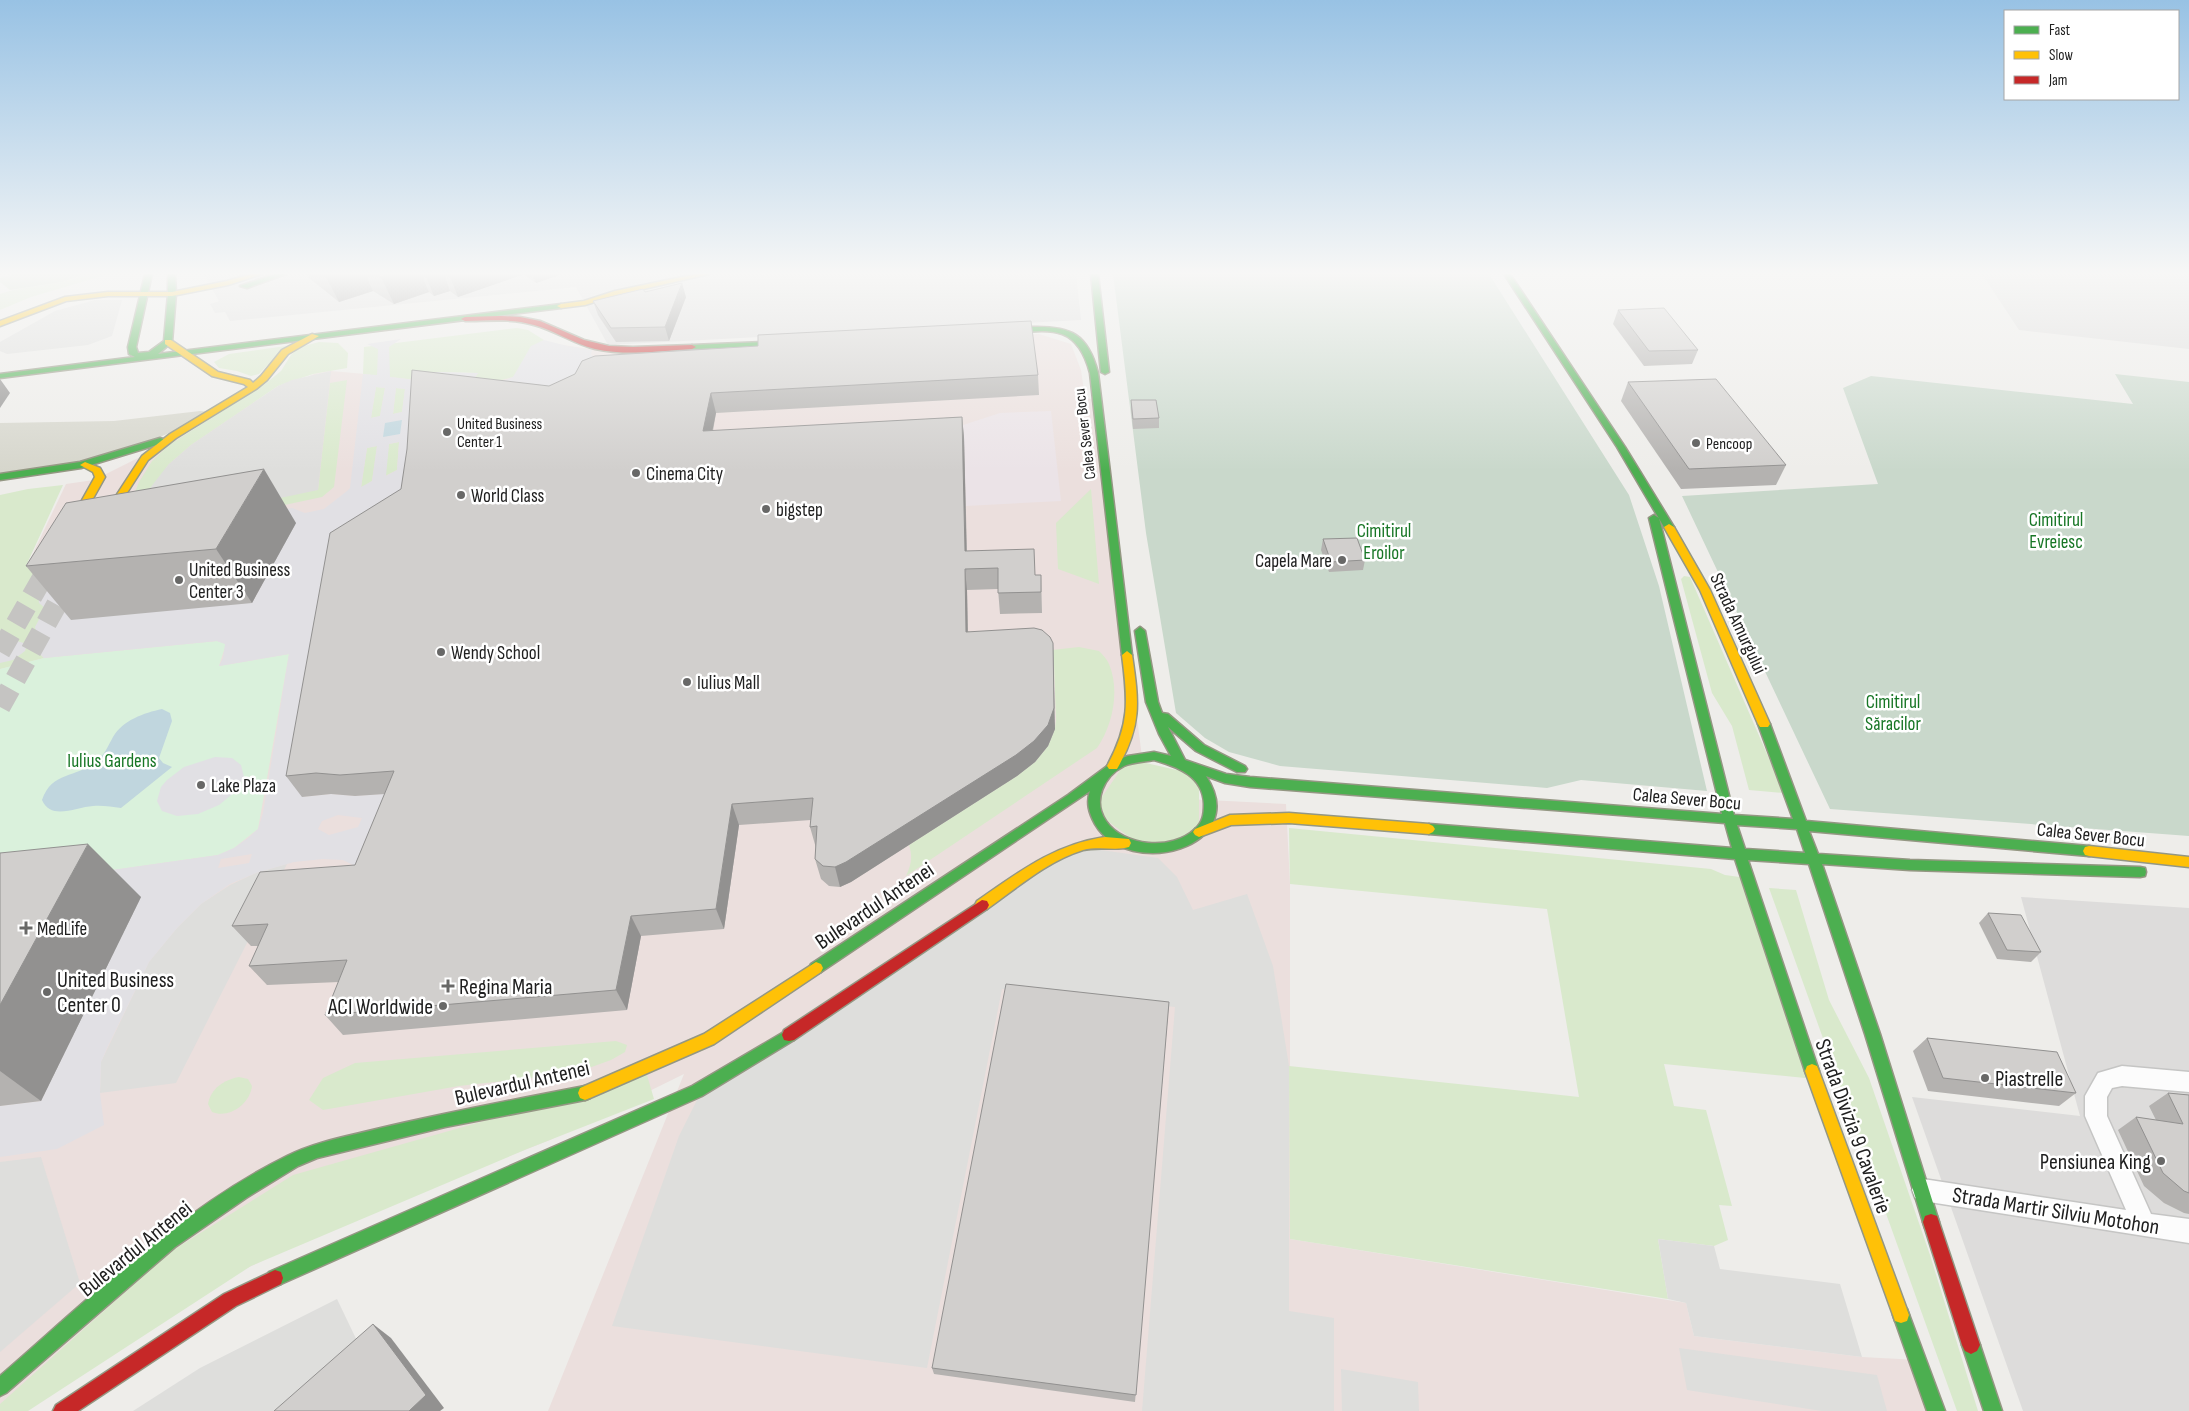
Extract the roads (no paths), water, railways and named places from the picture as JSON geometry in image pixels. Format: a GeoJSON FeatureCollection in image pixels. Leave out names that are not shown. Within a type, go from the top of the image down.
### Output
{"type":"FeatureCollection","features":[{"type":"Feature","properties":{"kind":"main road"},"geometry":{"type":"LineString","coordinates":[[128,348],[130,340]]}},
{"type":"Feature","properties":{"kind":"main road"},"geometry":{"type":"LineString","coordinates":[[128,348],[180,340]]}},
{"type":"Feature","properties":{"kind":"main road"},"geometry":{"type":"LineString","coordinates":[[0,376],[142,358],[249,340]]}},
{"type":"Feature","properties":{"kind":"main road"},"geometry":{"type":"LineString","coordinates":[[96,535],[139,466],[154,450],[173,436],[229,404],[253,387],[264,378],[285,352],[300,340]]}},
{"type":"Feature","properties":{"kind":"main road"},"geometry":{"type":"LineString","coordinates":[[572,340],[597,347],[621,350],[807,342]]}},
{"type":"Feature","properties":{"kind":"main road","name":"Calea Sever Bocu"},"geometry":{"type":"LineString","coordinates":[[1081,340],[1089,352],[1096,394],[1130,671],[1133,718],[1126,746],[1109,769]]}},
{"type":"Feature","properties":{"kind":"main road","name":"Calea Sever Bocu"},"geometry":{"type":"LineString","coordinates":[[1093,340],[1119,486]]}},
{"type":"Feature","properties":{"kind":"main road","name":"Strada Amurgului"},"geometry":{"type":"LineString","coordinates":[[1550,340],[1674,534],[1705,590],[1761,715],[1813,859]]}},
{"type":"Feature","properties":{"kind":"main road"},"geometry":{"type":"LineString","coordinates":[[128,348],[133,354],[142,358],[155,353],[168,342]]}},
{"type":"Feature","properties":{"kind":"main road"},"geometry":{"type":"LineString","coordinates":[[168,342],[215,374],[246,382],[253,387]]}},
{"type":"Feature","properties":{"kind":"main road"},"geometry":{"type":"LineString","coordinates":[[0,365],[35,360]]}},
{"type":"Feature","properties":{"kind":"main road"},"geometry":{"type":"LineString","coordinates":[[0,477],[85,465],[136,450],[173,436]]}},
{"type":"Feature","properties":{"kind":"main road","name":"Strada Amurgului"},"geometry":{"type":"LineString","coordinates":[[1620,447],[1645,494],[1661,544],[1729,819]]}},
{"type":"Feature","properties":{"kind":"main road"},"geometry":{"type":"LineString","coordinates":[[68,534],[100,477],[97,470],[85,465]]}},
{"type":"Feature","properties":{"kind":"main road"},"geometry":{"type":"LineString","coordinates":[[62,1411],[230,1300],[291,1270],[697,1091],[784,1039],[1060,852],[1098,842],[1116,841],[1154,849],[1172,847],[1197,834],[1204,826],[1211,812],[1211,796],[1204,781],[1182,763],[1165,734],[1152,702],[1139,623]]}},
{"type":"Feature","properties":{"kind":"main road"},"geometry":{"type":"LineString","coordinates":[[1152,702],[1197,747],[1224,763],[1281,785]]}},
{"type":"Feature","properties":{"kind":"main road"},"geometry":{"type":"LineString","coordinates":[[1130,845],[1108,832],[1096,818],[1093,810],[1093,793],[1096,785],[1109,769],[1128,759],[1145,756],[1163,757],[1182,763]]}},
{"type":"Feature","properties":{"kind":"main road","name":"Calea Sever Bocu"},"geometry":{"type":"LineString","coordinates":[[1182,763],[1225,778],[1281,785],[1981,840],[2189,862]]}},
{"type":"Feature","properties":{"kind":"main road","name":"Bulevardul Antenei"},"geometry":{"type":"LineString","coordinates":[[0,1387],[169,1241],[240,1192],[293,1161],[317,1151],[436,1122],[586,1092],[709,1039],[1072,798],[1109,769]]}},
{"type":"Feature","properties":{"kind":"main road","name":"Calea Sever Bocu"},"geometry":{"type":"LineString","coordinates":[[1197,834],[1230,820],[1289,818],[1813,859],[1910,865],[2150,873]]}},
{"type":"Feature","properties":{"kind":"main road","name":"Strada Divizia 9 Cavalerie"},"geometry":{"type":"LineString","coordinates":[[1729,819],[1796,1026],[1936,1411]]}},
{"type":"Feature","properties":{"kind":"main road"},"geometry":{"type":"LineString","coordinates":[[1813,859],[1894,1098],[1934,1230],[1993,1411]]}},
{"type":"Feature","properties":{"kind":"street"},"geometry":{"type":"LineString","coordinates":[[2143,1223],[2096,1116],[2096,1096],[2106,1080],[2122,1076],[2189,1082]]}},
{"type":"Feature","properties":{"kind":"street","name":"Strada Martir Silviu Motohon"},"geometry":{"type":"LineString","coordinates":[[1923,1190],[2189,1231]]}},
{"type":"Feature","properties":{"kind":"water"},"geometry":{"type":"Polygon","coordinates":[[[402,420],[400,434],[383,437],[385,423],[402,420]]]}},
{"type":"Feature","properties":{"kind":"water"},"geometry":{"type":"Polygon","coordinates":[[[162,709],[170,713],[172,721],[159,758],[163,763],[172,767],[121,808],[96,806],[58,811],[51,810],[46,806],[42,800],[52,784],[58,779],[81,771],[99,760],[122,726],[141,715],[162,709]]]}},
{"type":"Feature","properties":{"kind":"tunnel"},"geometry":{"type":"LineString","coordinates":[[0,652],[51,563]]}},
{"type":"Feature","properties":{"kind":"tunnel"},"geometry":{"type":"LineString","coordinates":[[0,707],[73,575]]}},
{"type":"Feature","properties":{"kind":"place","name":"United Business Center 1"},"geometry":{"type":"Point","coordinates":[447,432]}},
{"type":"Feature","properties":{"kind":"place","name":"Pencoop"},"geometry":{"type":"Point","coordinates":[1696,443]}},
{"type":"Feature","properties":{"kind":"place","name":"Cinema City"},"geometry":{"type":"Point","coordinates":[636,473]}},
{"type":"Feature","properties":{"kind":"place","name":"World Class"},"geometry":{"type":"Point","coordinates":[461,495]}},
{"type":"Feature","properties":{"kind":"place","name":"bigstep"},"geometry":{"type":"Point","coordinates":[766,509]}},
{"type":"Feature","properties":{"kind":"place","name":"Capela Mare"},"geometry":{"type":"Point","coordinates":[1342,560]}},
{"type":"Feature","properties":{"kind":"place","name":"United Business Center 3"},"geometry":{"type":"Point","coordinates":[179,580]}},
{"type":"Feature","properties":{"kind":"place","name":"Wendy School"},"geometry":{"type":"Point","coordinates":[441,652]}},
{"type":"Feature","properties":{"kind":"place","name":"Iulius Mall"},"geometry":{"type":"Point","coordinates":[687,682]}},
{"type":"Feature","properties":{"kind":"place","name":"Lake Plaza"},"geometry":{"type":"Point","coordinates":[201,785]}},
{"type":"Feature","properties":{"kind":"place","name":"MedLife"},"geometry":{"type":"Point","coordinates":[26,928]}},
{"type":"Feature","properties":{"kind":"place","name":"Regina Maria"},"geometry":{"type":"Point","coordinates":[448,986]}},
{"type":"Feature","properties":{"kind":"place","name":"United Business Center 0"},"geometry":{"type":"Point","coordinates":[47,992]}},
{"type":"Feature","properties":{"kind":"place","name":"ACI Worldwide"},"geometry":{"type":"Point","coordinates":[443,1006]}},
{"type":"Feature","properties":{"kind":"place","name":"Piastrelle"},"geometry":{"type":"Point","coordinates":[1985,1078]}},
{"type":"Feature","properties":{"kind":"place","name":"Pensiunea King"},"geometry":{"type":"Point","coordinates":[2161,1161]}},
{"type":"Feature","properties":{"kind":"park label","name":"Cimitirul Evreiesc"},"geometry":{"type":"Point","coordinates":[2056,530]}},
{"type":"Feature","properties":{"kind":"park label","name":"Cimitirul Eroilor"},"geometry":{"type":"Point","coordinates":[1384,541]}},
{"type":"Feature","properties":{"kind":"park label","name":"Cimitirul Săracilor"},"geometry":{"type":"Point","coordinates":[1893,712]}},
{"type":"Feature","properties":{"kind":"park label","name":"Iulius Gardens"},"geometry":{"type":"Point","coordinates":[112,760]}}]}
